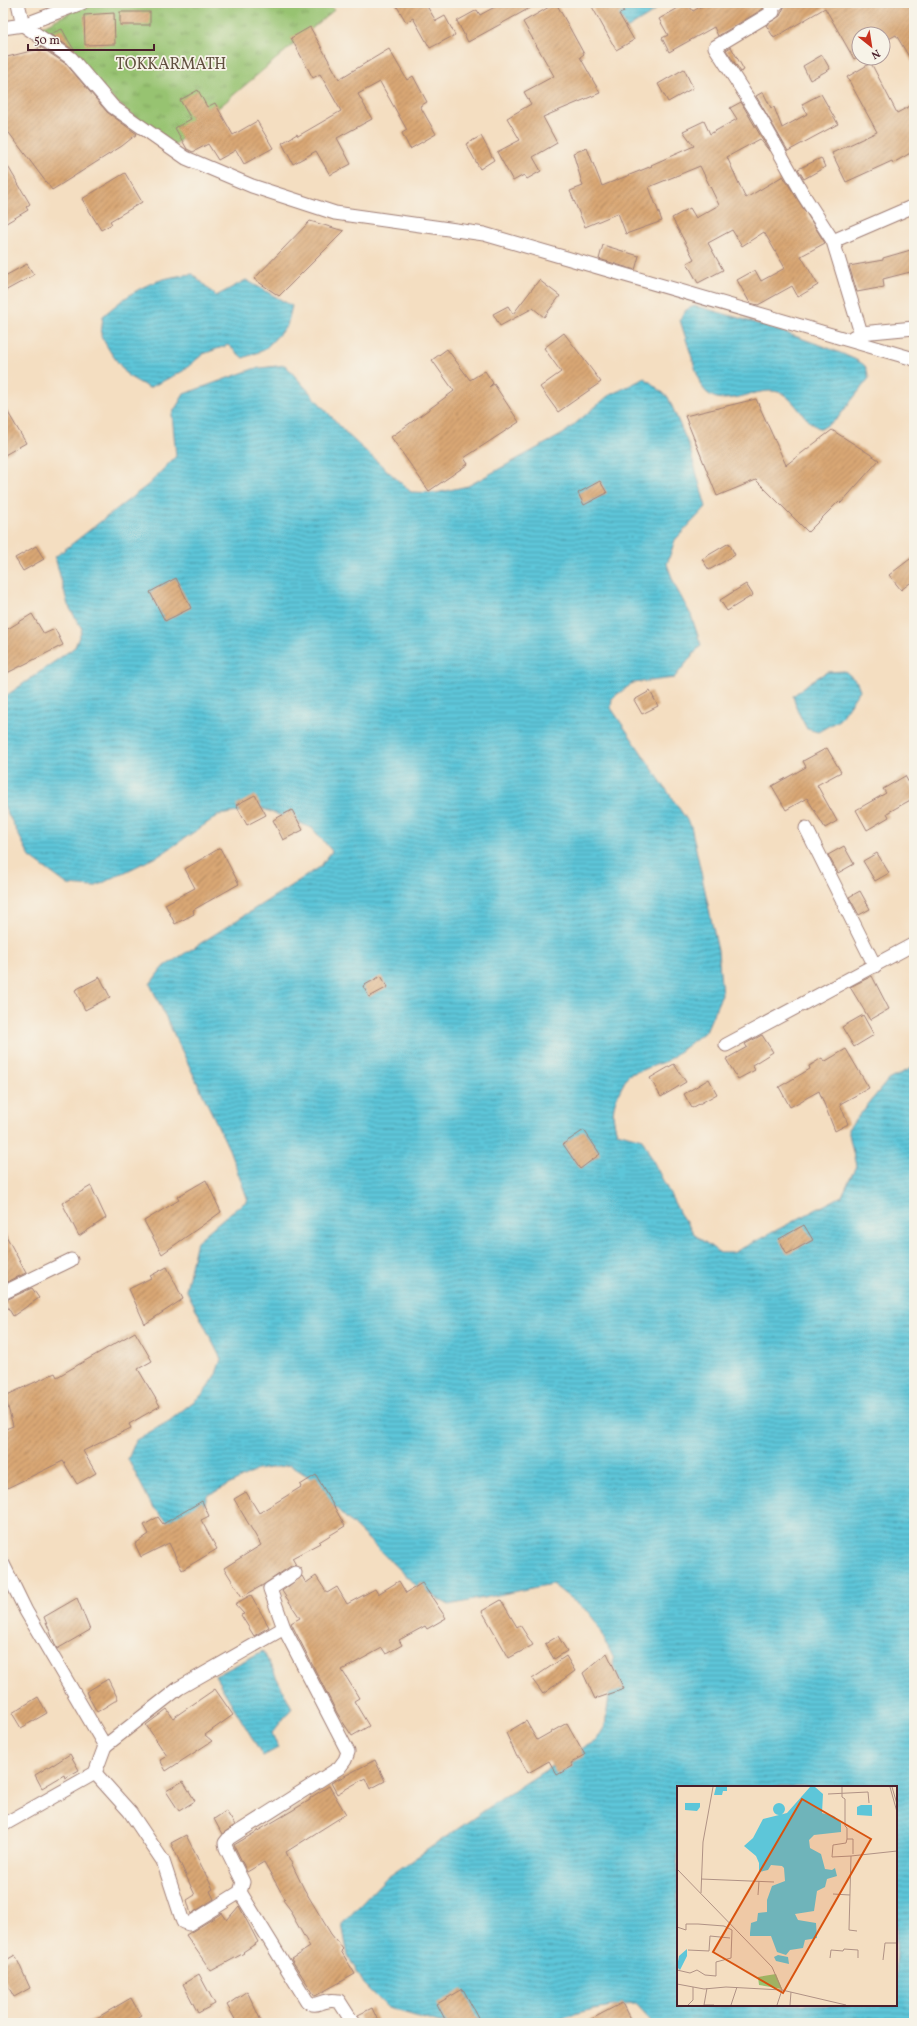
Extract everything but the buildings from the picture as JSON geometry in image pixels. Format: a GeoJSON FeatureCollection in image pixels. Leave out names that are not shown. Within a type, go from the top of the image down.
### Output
{"type":"FeatureCollection","features":[{"type":"Feature","properties":{"kind":"street"},"geometry":{"type":"LineString","coordinates":[[18,3],[23,25],[71,58],[113,107],[186,158],[252,186],[335,213],[484,234],[655,282],[914,359]]}},
{"type":"Feature","properties":{"kind":"street"},"geometry":{"type":"LineString","coordinates":[[3,28],[23,25],[82,3]]}},
{"type":"Feature","properties":{"kind":"street"},"geometry":{"type":"LineString","coordinates":[[778,3],[771,8],[773,12],[760,22],[715,47],[759,116],[804,196],[833,241],[861,333]]}},
{"type":"Feature","properties":{"kind":"street"},"geometry":{"type":"LineString","coordinates":[[833,241],[914,206]]}},
{"type":"Feature","properties":{"kind":"street"},"geometry":{"type":"LineString","coordinates":[[846,340],[861,333],[914,328]]}},
{"type":"Feature","properties":{"kind":"street"},"geometry":{"type":"LineString","coordinates":[[806,828],[875,966]]}},
{"type":"Feature","properties":{"kind":"street"},"geometry":{"type":"LineString","coordinates":[[726,1046],[914,944]]}},
{"type":"Feature","properties":{"kind":"street"},"geometry":{"type":"LineString","coordinates":[[3,1293],[71,1260]]}},
{"type":"Feature","properties":{"kind":"street"},"geometry":{"type":"LineString","coordinates":[[3,1564],[26,1611],[105,1746]]}},
{"type":"Feature","properties":{"kind":"street"},"geometry":{"type":"LineString","coordinates":[[95,1773],[130,1812],[162,1861],[185,1924],[189,1924],[240,1892],[243,1882],[225,1843],[229,1838],[340,1768],[348,1752],[284,1628],[270,1589],[295,1573]]}},
{"type":"Feature","properties":{"kind":"street"},"geometry":{"type":"LineString","coordinates":[[3,1825],[95,1773],[105,1746],[179,1688],[284,1628]]}},
{"type":"Feature","properties":{"kind":"street"},"geometry":{"type":"LineString","coordinates":[[240,1892],[307,2001],[318,2006],[327,2001],[339,2001],[352,2023]]}},
{"type":"Feature","properties":{"kind":"green space","name":"TOKKARMATH"},"geometry":{"type":"Polygon","coordinates":[[[89,3],[329,3],[334,10],[171,148],[33,31],[89,3]]]}},
{"type":"Feature","properties":{"kind":"water"},"geometry":{"type":"Polygon","coordinates":[[[598,3],[663,3],[649,15],[620,33],[598,3]]]}},
{"type":"Feature","properties":{"kind":"water"},"geometry":{"type":"Polygon","coordinates":[[[193,274],[216,296],[246,280],[292,306],[287,326],[264,350],[243,358],[228,345],[203,354],[183,371],[149,388],[128,376],[111,353],[101,336],[103,316],[134,292],[154,282],[193,274]]]}},
{"type":"Feature","properties":{"kind":"water"},"geometry":{"type":"Polygon","coordinates":[[[694,306],[756,323],[813,342],[856,360],[865,366],[869,378],[837,419],[821,429],[807,419],[786,396],[779,392],[762,392],[723,399],[714,397],[706,392],[700,383],[680,320],[686,310],[694,306]]]}},
{"type":"Feature","properties":{"kind":"water"},"geometry":{"type":"Polygon","coordinates":[[[285,365],[348,435],[411,492],[436,493],[468,486],[563,434],[608,396],[645,378],[668,397],[689,446],[706,507],[675,540],[667,564],[675,586],[691,615],[701,645],[674,678],[633,683],[612,698],[611,708],[691,826],[718,951],[722,994],[706,1031],[667,1061],[628,1075],[615,1102],[613,1116],[614,1123],[617,1132],[642,1139],[680,1214],[696,1236],[720,1253],[733,1253],[842,1196],[856,1166],[848,1129],[888,1080],[914,1067],[914,2023],[653,2023],[635,2004],[592,2009],[551,2023],[439,2023],[388,2008],[364,1984],[348,1956],[342,1924],[385,1879],[501,1799],[566,1757],[596,1741],[605,1726],[614,1659],[595,1621],[588,1612],[552,1584],[449,1605],[416,1586],[334,1506],[309,1477],[290,1465],[257,1470],[207,1496],[196,1532],[174,1528],[152,1506],[128,1459],[136,1440],[169,1421],[203,1394],[215,1377],[221,1359],[186,1289],[197,1241],[226,1216],[248,1200],[229,1149],[150,984],[162,968],[320,867],[332,851],[312,828],[261,808],[219,815],[160,855],[94,887],[68,885],[30,857],[3,804],[3,698],[75,647],[82,629],[68,605],[55,557],[149,484],[176,456],[172,414],[184,394],[253,369],[285,365]]]}},
{"type":"Feature","properties":{"kind":"water"},"geometry":{"type":"Polygon","coordinates":[[[845,671],[857,682],[860,690],[839,720],[818,732],[807,729],[797,710],[793,696],[810,682],[827,672],[845,671]]]}},
{"type":"Feature","properties":{"kind":"water"},"geometry":{"type":"Polygon","coordinates":[[[263,1651],[292,1708],[272,1733],[278,1748],[263,1756],[215,1676],[263,1651]]]}}]}
